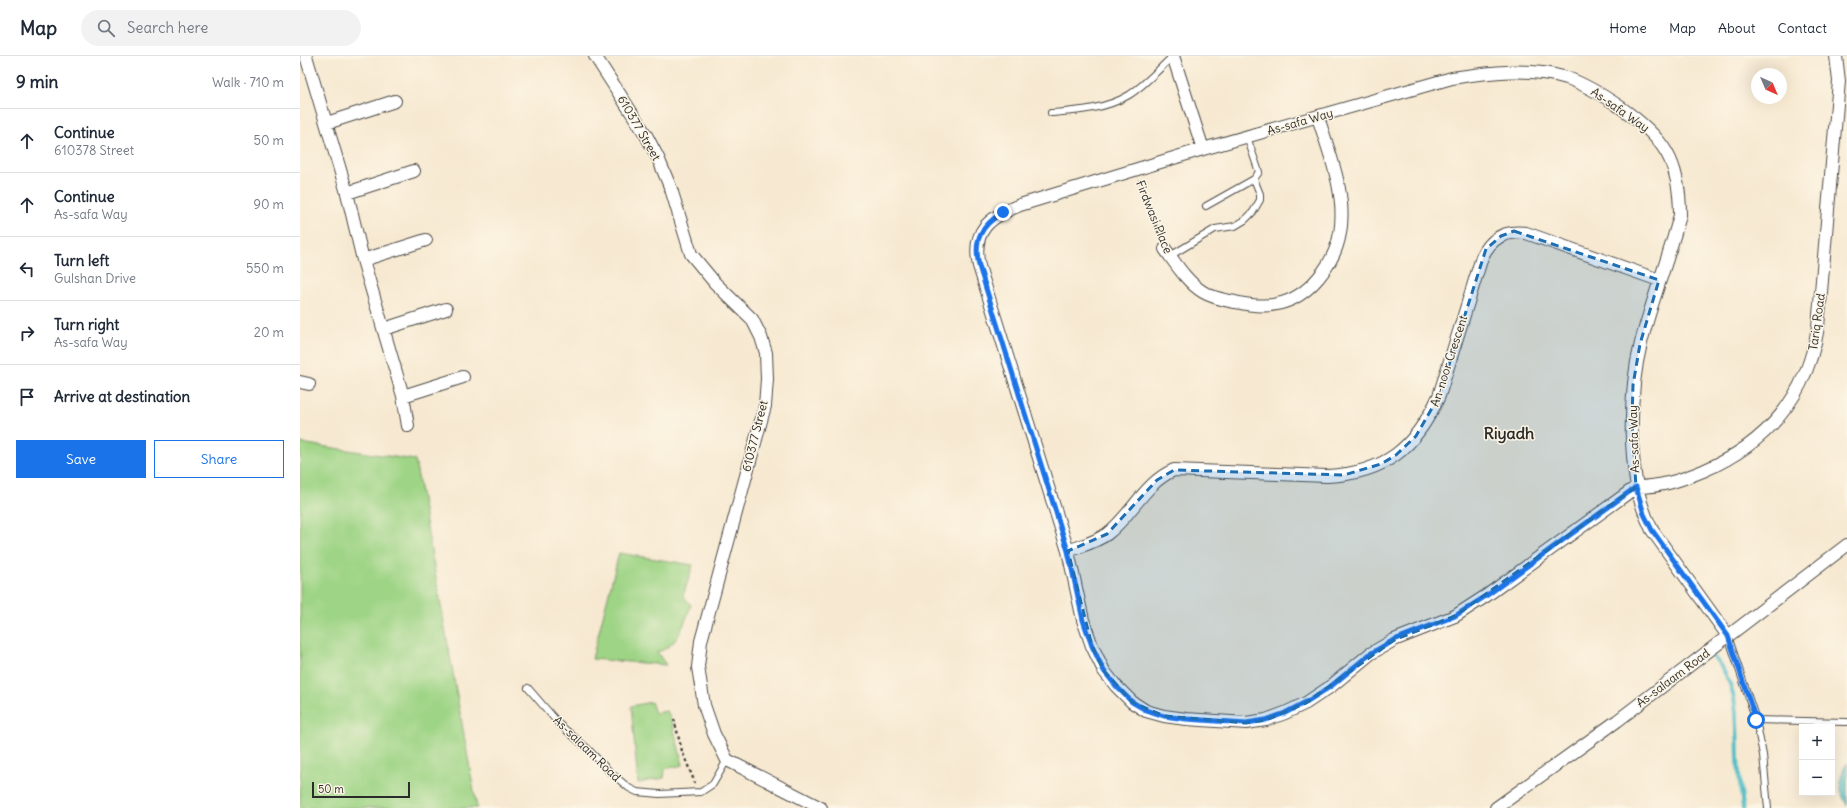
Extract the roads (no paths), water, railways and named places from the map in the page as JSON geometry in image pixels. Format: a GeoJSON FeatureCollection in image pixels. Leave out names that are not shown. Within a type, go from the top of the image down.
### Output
{"type":"FeatureCollection","features":[{"type":"Feature","properties":{"kind":"street"},"geometry":{"type":"LineString","coordinates":[[306,56],[347,193],[363,260],[402,396],[408,426]]}},
{"type":"Feature","properties":{"kind":"street","name":"610377 Street"},"geometry":{"type":"LineString","coordinates":[[595,56],[632,112],[658,158],[671,189],[691,254],[715,283],[752,319],[766,353],[767,379],[765,406],[701,641],[698,667],[704,705],[727,760]]}},
{"type":"Feature","properties":{"kind":"street"},"geometry":{"type":"LineString","coordinates":[[1173,56],[1202,149]]}},
{"type":"Feature","properties":{"kind":"street","name":"Tariq Road"},"geometry":{"type":"LineString","coordinates":[[1636,487],[1650,487],[1678,482],[1727,460],[1770,427],[1783,412],[1804,379],[1814,349],[1818,328],[1839,81],[1836,56]]}},
{"type":"Feature","properties":{"kind":"street","name":"As-safa Way"},"geometry":{"type":"LineString","coordinates":[[1068,551],[979,266],[976,246],[979,236],[984,228],[1003,212],[1020,205],[1202,149],[1318,117],[1381,97],[1487,72],[1544,74],[1567,78],[1599,92],[1650,130],[1662,144],[1671,160],[1676,175],[1680,194],[1680,215],[1672,245],[1659,280],[1640,344],[1633,385],[1632,422],[1636,487],[1644,514],[1652,530],[1728,636]]}},
{"type":"Feature","properties":{"kind":"street"},"geometry":{"type":"LineString","coordinates":[[327,123],[395,101]]}},
{"type":"Feature","properties":{"kind":"street","name":"Firdwasi Place"},"geometry":{"type":"LineString","coordinates":[[1168,252],[1192,283],[1204,293],[1221,300],[1246,305],[1276,305],[1296,297],[1316,280],[1331,260],[1337,247],[1342,222],[1340,195],[1318,117]]}},
{"type":"Feature","properties":{"kind":"street"},"geometry":{"type":"LineString","coordinates":[[347,193],[414,171]]}},
{"type":"Feature","properties":{"kind":"street","name":"An-noor Crescent"},"geometry":{"type":"LineString","coordinates":[[1068,551],[1099,539],[1107,534],[1132,510],[1157,480],[1174,470],[1328,476],[1344,475],[1381,464],[1396,455],[1416,436],[1430,416],[1439,396],[1482,257],[1490,244],[1501,236],[1514,231],[1526,233],[1659,280]]}},
{"type":"Feature","properties":{"kind":"street"},"geometry":{"type":"LineString","coordinates":[[363,260],[426,240]]}},
{"type":"Feature","properties":{"kind":"street"},"geometry":{"type":"LineString","coordinates":[[384,329],[446,309]]}},
{"type":"Feature","properties":{"kind":"street"},"geometry":{"type":"LineString","coordinates":[[402,396],[463,377]]}},
{"type":"Feature","properties":{"kind":"street"},"geometry":{"type":"LineString","coordinates":[[1068,551],[1083,620],[1092,646],[1104,671],[1132,702],[1146,710],[1164,716],[1246,723],[1266,720],[1306,702],[1330,687],[1370,654],[1394,640],[1455,616],[1486,596],[1636,487]]}},
{"type":"Feature","properties":{"kind":"street","name":"As-salaam Road"},"geometry":{"type":"LineString","coordinates":[[1496,808],[1617,721],[1847,545]]}},
{"type":"Feature","properties":{"kind":"street"},"geometry":{"type":"LineString","coordinates":[[727,760],[821,808]]}},
{"type":"Feature","properties":{"kind":"lane"},"geometry":{"type":"LineString","coordinates":[[1051,113],[1086,110],[1120,99],[1130,94],[1173,56]]}},
{"type":"Feature","properties":{"kind":"lane"},"geometry":{"type":"LineString","coordinates":[[1206,206],[1254,179],[1259,172],[1247,136]]}},
{"type":"Feature","properties":{"kind":"lane"},"geometry":{"type":"LineString","coordinates":[[1168,252],[1215,229],[1235,226],[1245,220],[1253,212],[1260,200],[1260,194],[1254,179]]}},
{"type":"Feature","properties":{"kind":"lane"},"geometry":{"type":"LineString","coordinates":[[1728,636],[1756,720],[1763,755],[1768,808]]}},
{"type":"Feature","properties":{"kind":"lane","name":"As-salaam Road"},"geometry":{"type":"LineString","coordinates":[[528,688],[560,726],[587,748],[619,781],[629,788],[646,794],[701,792],[713,784],[727,760]]}},
{"type":"Feature","properties":{"kind":"lane"},"geometry":{"type":"LineString","coordinates":[[1756,720],[1847,722]]}},
{"type":"Feature","properties":{"kind":"water"},"geometry":{"type":"Polygon","coordinates":[[[1847,763],[1847,805],[1842,794],[1840,784],[1844,768],[1847,763]]]}},
{"type":"Feature","properties":{"kind":"waterway"},"geometry":{"type":"LineString","coordinates":[[1712,655],[1722,668],[1734,697],[1739,774],[1743,808]]}},
{"type":"Feature","properties":{"kind":"district","name":"Riyadh"},"geometry":{"type":"Point","coordinates":[1509,433]}}]}
